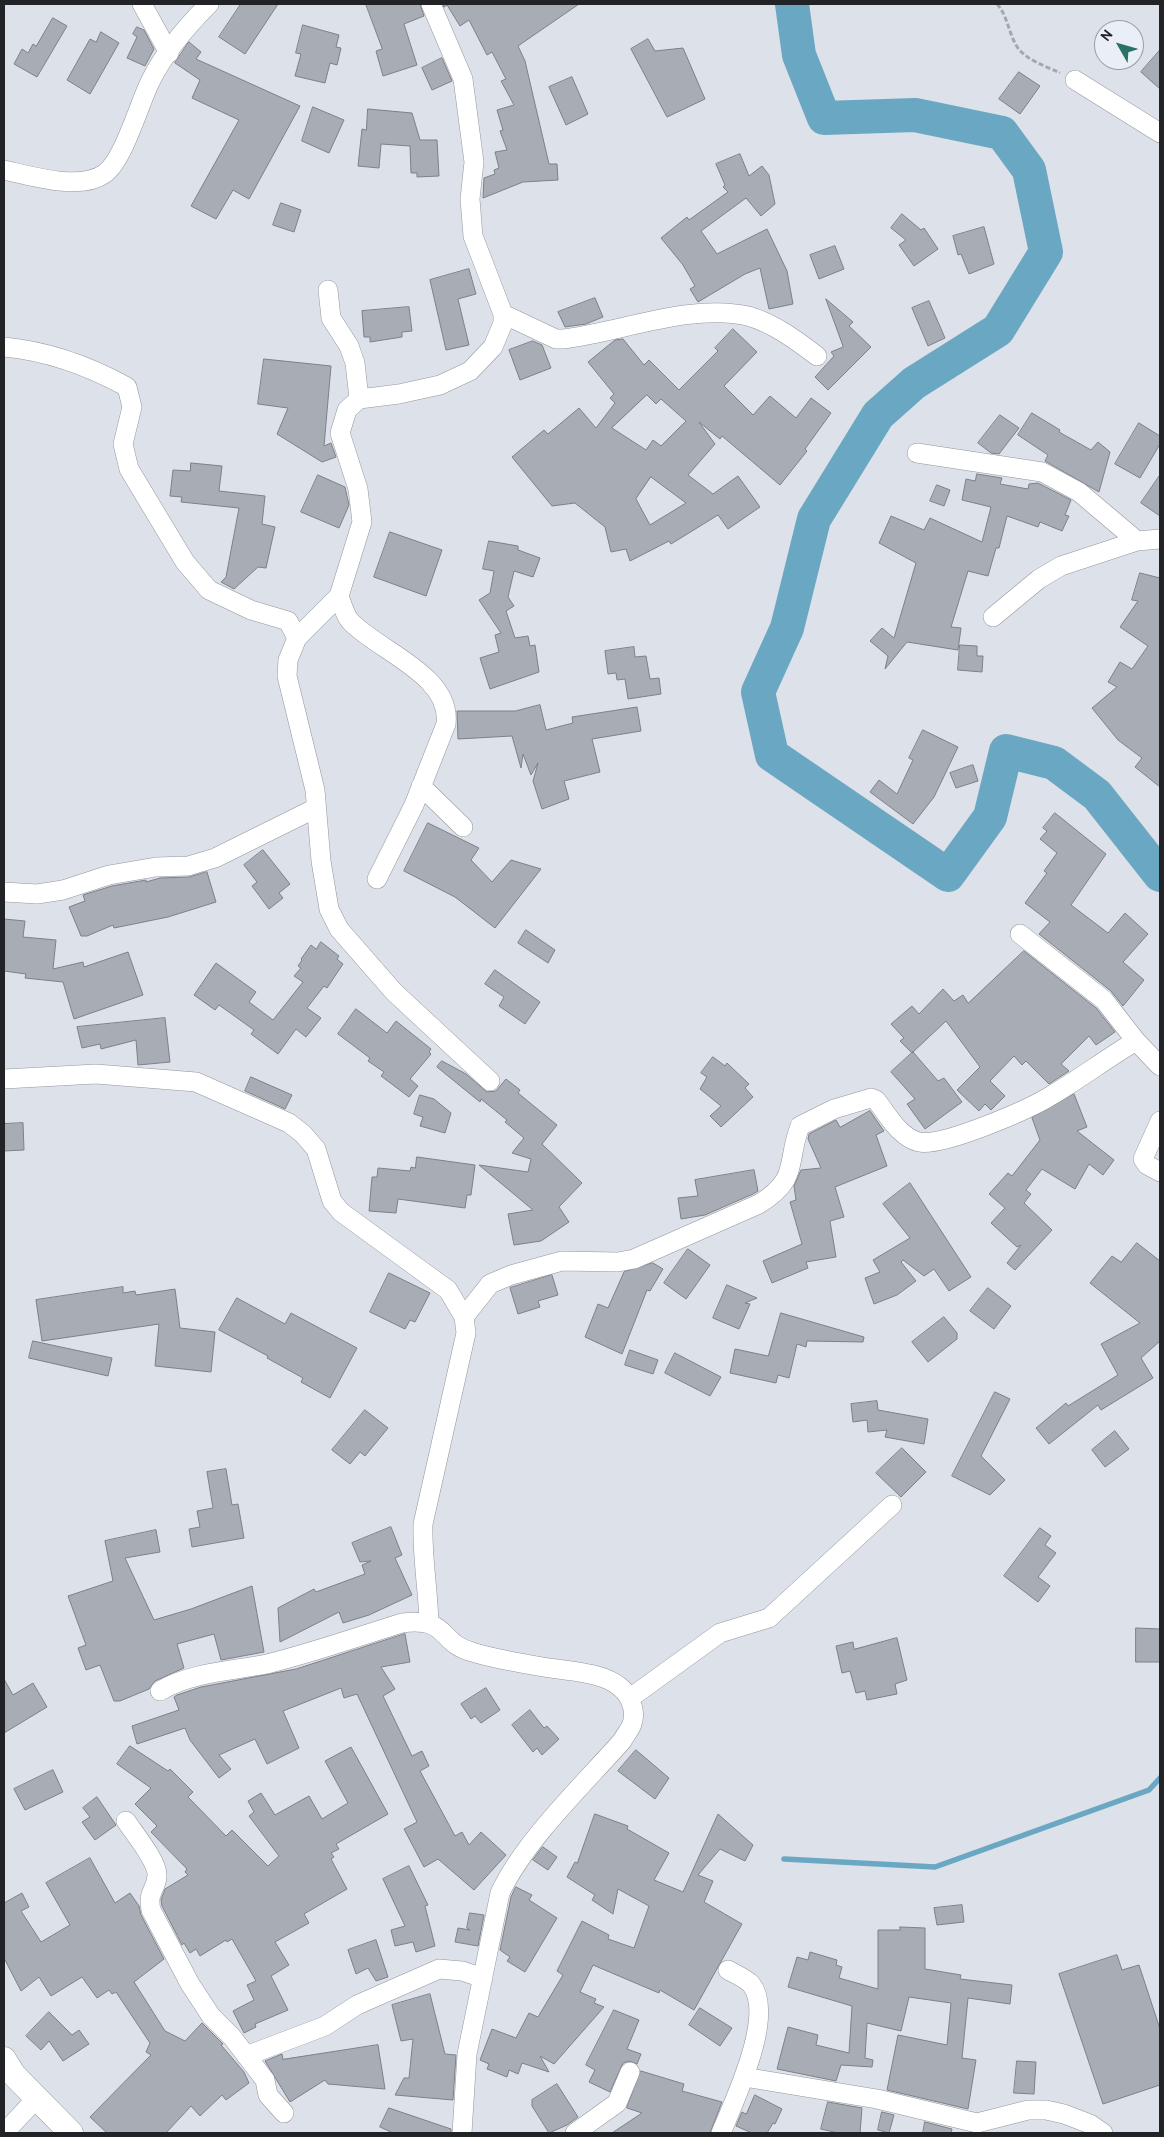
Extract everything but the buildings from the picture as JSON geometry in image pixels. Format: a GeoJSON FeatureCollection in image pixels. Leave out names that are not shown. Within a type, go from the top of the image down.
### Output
{"type":"FeatureCollection","features":[{"type":"Feature","properties":{"kind":"main road"},"geometry":{"type":"LineString","coordinates":[[4,2059],[14,2075],[71,2133]]}},
{"type":"Feature","properties":{"kind":"street"},"geometry":{"type":"LineString","coordinates":[[142,4],[168,53]]}},
{"type":"Feature","properties":{"kind":"street"},"geometry":{"type":"LineString","coordinates":[[4,170],[47,180],[76,182],[104,174],[118,158],[150,81],[187,26],[210,4]]}},
{"type":"Feature","properties":{"kind":"street"},"geometry":{"type":"LineString","coordinates":[[431,4],[463,79],[474,162],[470,199],[473,236],[503,314],[503,323],[493,347],[470,371],[440,385],[399,394],[359,399],[347,410],[340,433],[358,489],[362,522],[340,596],[297,638],[288,660],[287,676],[315,790],[329,909],[339,929],[394,992],[490,1081]]}},
{"type":"Feature","properties":{"kind":"street"},"geometry":{"type":"LineString","coordinates":[[1075,80],[1160,133]]}},
{"type":"Feature","properties":{"kind":"street"},"geometry":{"type":"LineString","coordinates":[[328,290],[331,318],[349,346],[355,363],[359,399]]}},
{"type":"Feature","properties":{"kind":"street"},"geometry":{"type":"LineString","coordinates":[[503,314],[556,338],[563,339],[644,322],[716,312],[732,314],[766,323],[817,356]]}},
{"type":"Feature","properties":{"kind":"street"},"geometry":{"type":"LineString","coordinates":[[4,347],[32,350],[104,374],[127,387],[132,407],[123,444],[129,469],[185,562],[209,590],[250,610],[288,621],[297,638]]}},
{"type":"Feature","properties":{"kind":"street"},"geometry":{"type":"LineString","coordinates":[[917,453],[1042,472],[1079,492],[1137,542]]}},
{"type":"Feature","properties":{"kind":"street"},"geometry":{"type":"LineString","coordinates":[[993,617],[1039,579],[1061,566],[1137,542],[1160,539]]}},
{"type":"Feature","properties":{"kind":"street"},"geometry":{"type":"LineString","coordinates":[[340,596],[348,619],[371,639],[411,665],[434,688],[444,706],[446,724],[414,805],[377,879]]}},
{"type":"Feature","properties":{"kind":"street"},"geometry":{"type":"LineString","coordinates":[[421,786],[463,827]]}},
{"type":"Feature","properties":{"kind":"street"},"geometry":{"type":"LineString","coordinates":[[4,892],[37,894],[63,890],[109,875],[156,867],[199,864],[316,808]]}},
{"type":"Feature","properties":{"kind":"street"},"geometry":{"type":"LineString","coordinates":[[1020,934],[1104,1000],[1160,1066]]}},
{"type":"Feature","properties":{"kind":"street"},"geometry":{"type":"LineString","coordinates":[[464,1317],[485,1288],[495,1281],[562,1261],[618,1262],[634,1259],[759,1204],[775,1193],[789,1174],[800,1126],[834,1109],[871,1098],[876,1100],[904,1135],[921,1142],[942,1140],[974,1129],[1051,1096],[1136,1040]]}},
{"type":"Feature","properties":{"kind":"street"},"geometry":{"type":"LineString","coordinates":[[4,1079],[96,1074],[196,1082],[289,1123],[303,1134],[316,1149],[332,1201],[341,1212],[448,1290],[464,1317],[466,1332],[423,1524],[422,1554],[427,1580],[429,1623]]}},
{"type":"Feature","properties":{"kind":"street"},"geometry":{"type":"LineString","coordinates":[[1160,1121],[1143,1159],[1147,1165],[1160,1172]]}},
{"type":"Feature","properties":{"kind":"street"},"geometry":{"type":"LineString","coordinates":[[630,1698],[720,1633],[769,1618],[892,1505]]}},
{"type":"Feature","properties":{"kind":"street"},"geometry":{"type":"LineString","coordinates":[[160,1691],[182,1682],[224,1670],[267,1664],[402,1623],[429,1623],[470,1652],[521,1664],[602,1677],[617,1684],[630,1698],[634,1712],[633,1723],[622,1740],[510,1871],[500,1893],[467,2054],[462,2133]]}},
{"type":"Feature","properties":{"kind":"street"},"geometry":{"type":"LineString","coordinates":[[126,1821],[157,1867],[157,1877],[149,1898],[151,1910],[190,1984],[211,2016],[264,2080],[268,2095],[284,2113]]}},
{"type":"Feature","properties":{"kind":"street"},"geometry":{"type":"LineString","coordinates":[[246,2056],[325,2026],[357,2005],[439,1969],[462,1971],[483,1978]]}},
{"type":"Feature","properties":{"kind":"street"},"geometry":{"type":"LineString","coordinates":[[721,2133],[744,2077],[757,2033],[757,2002],[754,1990],[748,1982],[728,1970]]}},
{"type":"Feature","properties":{"kind":"street"},"geometry":{"type":"LineString","coordinates":[[575,2133],[617,2103],[630,2072]]}},
{"type":"Feature","properties":{"kind":"street"},"geometry":{"type":"LineString","coordinates":[[744,2077],[878,2099],[977,2123],[1028,2110],[1046,2110],[1064,2114],[1090,2124],[1103,2133]]}},
{"type":"Feature","properties":{"kind":"street"},"geometry":{"type":"LineString","coordinates":[[4,2133],[36,2099]]}},
{"type":"Feature","properties":{"kind":"path"},"geometry":{"type":"LineString","coordinates":[[997,4],[1005,16],[1015,45],[1029,57],[1075,80]]}},
{"type":"Feature","properties":{"kind":"waterway"},"geometry":{"type":"LineString","coordinates":[[792,4],[799,55],[824,118],[915,115],[1002,133],[1029,170],[1046,252],[998,330],[914,383],[878,415],[814,519],[787,628],[758,692],[772,755],[948,875],[990,817],[1006,751],[1054,763],[1097,795],[1160,875]]}},
{"type":"Feature","properties":{"kind":"waterway"},"geometry":{"type":"LineString","coordinates":[[784,1859],[935,1867],[1149,1790],[1160,1778]]}}]}
